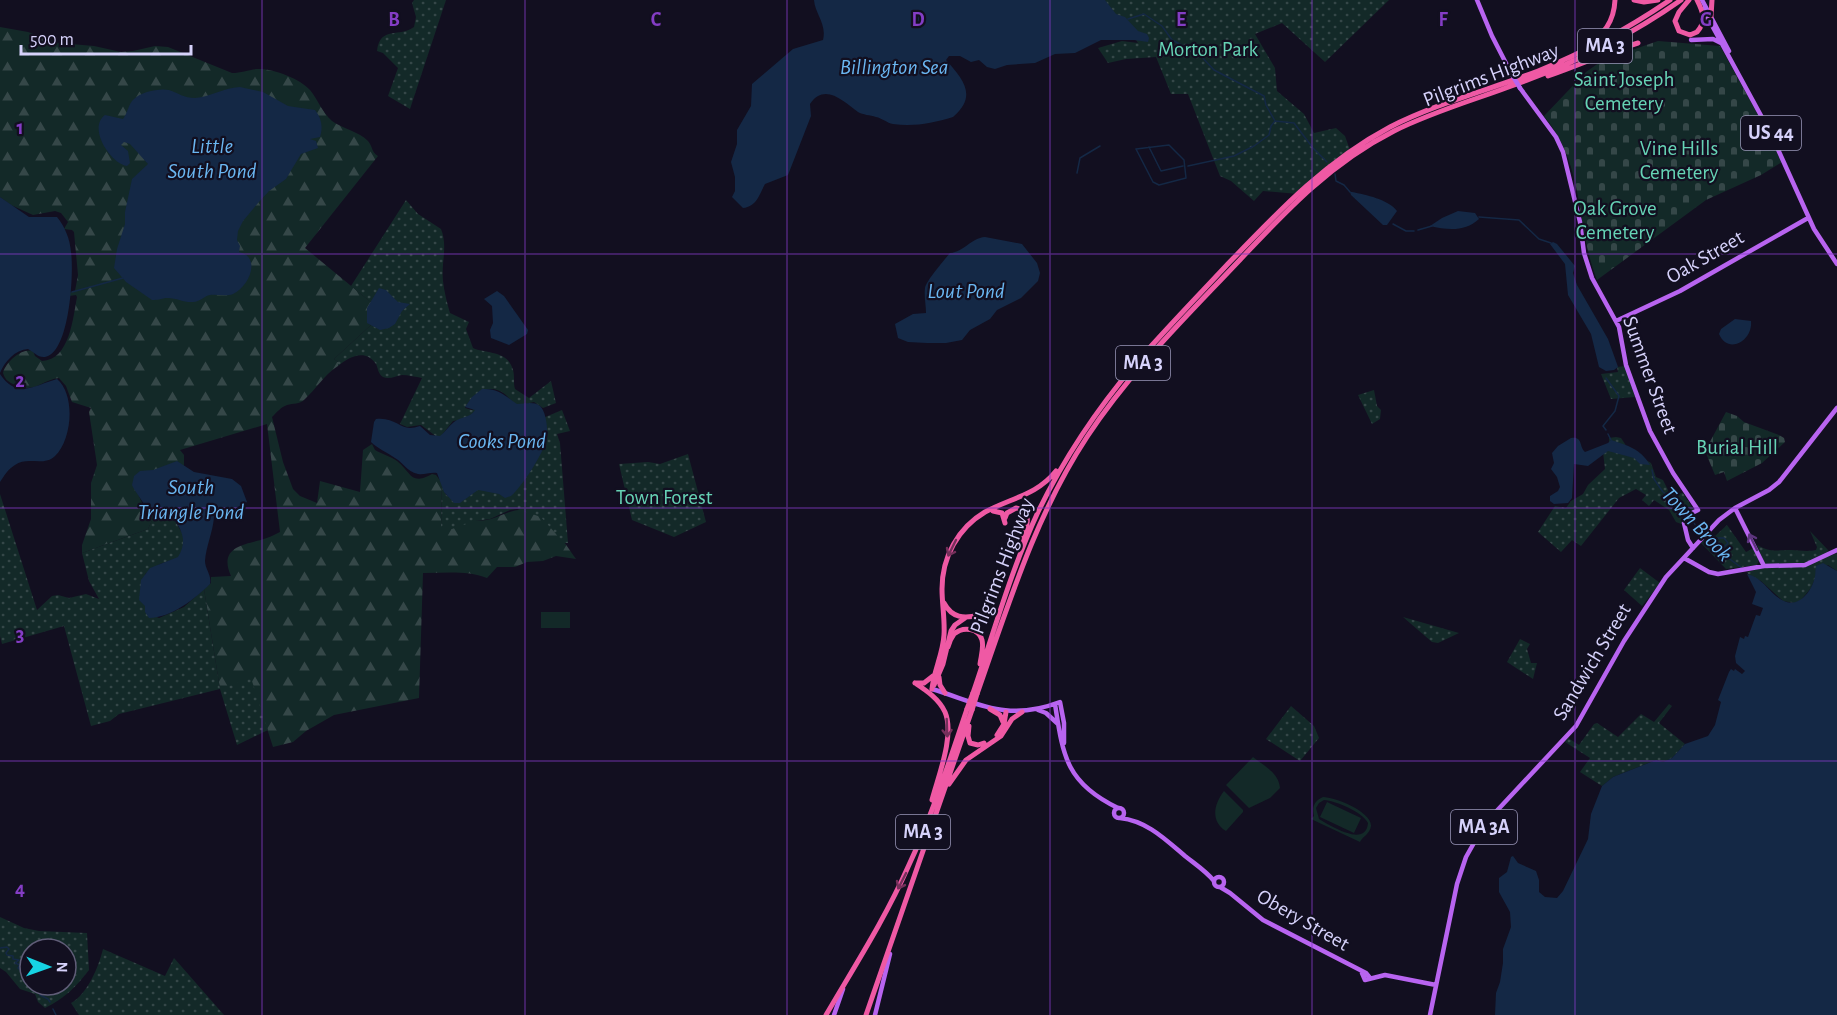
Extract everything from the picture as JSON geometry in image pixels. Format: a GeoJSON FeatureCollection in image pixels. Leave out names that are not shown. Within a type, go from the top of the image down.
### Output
{"type":"FeatureCollection","features":[{"type":"Feature","properties":{"kind":"highway"},"geometry":{"type":"LineString","coordinates":[[1538,71],[1600,36],[1612,18],[1615,0]]}},
{"type":"Feature","properties":{"kind":"highway"},"geometry":{"type":"LineString","coordinates":[[1634,0],[1644,2],[1658,0]]}},
{"type":"Feature","properties":{"kind":"highway","name":"Pilgrims Highway"},"geometry":{"type":"LineString","coordinates":[[975,693],[976,683],[1008,588],[1038,512],[1072,450],[1112,392],[1146,352],[1309,186],[1360,144],[1404,120],[1538,71],[1612,36],[1670,0]]}},
{"type":"Feature","properties":{"kind":"highway","name":"Pilgrims Highway"},"geometry":{"type":"LineString","coordinates":[[826,1015],[891,903],[921,839],[1034,537],[1062,479],[1113,400],[1143,364],[1309,186],[1352,156],[1394,131],[1432,114],[1521,85],[1572,62],[1619,39],[1682,0]]}},
{"type":"Feature","properties":{"kind":"highway"},"geometry":{"type":"LineString","coordinates":[[1689,0],[1675,21],[1678,29],[1687,35],[1697,32],[1702,25],[1703,14],[1699,1]]}},
{"type":"Feature","properties":{"kind":"highway","name":"US 44"},"geometry":{"type":"LineString","coordinates":[[1711,16],[1712,0]]}},
{"type":"Feature","properties":{"kind":"highway"},"geometry":{"type":"LineString","coordinates":[[1521,85],[1570,69],[1610,51],[1638,43]]}},
{"type":"Feature","properties":{"kind":"highway"},"geometry":{"type":"LineString","coordinates":[[945,693],[937,674],[944,637],[943,574],[952,547],[964,529],[985,512],[1038,488],[1053,476],[1072,450]]}},
{"type":"Feature","properties":{"kind":"highway"},"geometry":{"type":"LineString","coordinates":[[985,512],[997,510],[1002,513],[1005,520],[1007,513],[1016,508],[1023,510],[1028,518],[1008,588]]}},
{"type":"Feature","properties":{"kind":"highway"},"geometry":{"type":"LineString","coordinates":[[942,596],[950,612],[965,618]]}},
{"type":"Feature","properties":{"kind":"highway"},"geometry":{"type":"LineString","coordinates":[[948,647],[952,628],[965,618],[979,615]]}},
{"type":"Feature","properties":{"kind":"highway"},"geometry":{"type":"LineString","coordinates":[[932,688],[953,636],[962,630],[970,629],[981,636],[983,647],[976,683]]}},
{"type":"Feature","properties":{"kind":"highway"},"geometry":{"type":"LineString","coordinates":[[921,839],[945,749],[948,728],[945,712],[938,702],[915,683],[930,680],[937,674]]}},
{"type":"Feature","properties":{"kind":"highway"},"geometry":{"type":"LineString","coordinates":[[990,709],[1001,716],[1002,727]]}},
{"type":"Feature","properties":{"kind":"highway"},"geometry":{"type":"LineString","coordinates":[[969,710],[968,736],[972,744],[979,745],[998,734],[1006,712]]}},
{"type":"Feature","properties":{"kind":"highway","name":"Pilgrims Highway"},"geometry":{"type":"LineString","coordinates":[[866,1015],[895,936],[969,710]]}},
{"type":"Feature","properties":{"kind":"highway"},"geometry":{"type":"LineString","coordinates":[[1006,712],[1010,722]]}},
{"type":"Feature","properties":{"kind":"highway"},"geometry":{"type":"LineString","coordinates":[[943,793],[965,761],[1001,736],[1010,722],[1022,712]]}},
{"type":"Feature","properties":{"kind":"main road","name":"Summer Street"},"geometry":{"type":"LineString","coordinates":[[1477,0],[1511,73],[1556,136],[1563,152],[1589,268],[1600,296],[1620,330],[1626,365],[1650,431],[1673,473],[1695,501],[1698,510],[1688,516]]}},
{"type":"Feature","properties":{"kind":"main road"},"geometry":{"type":"LineString","coordinates":[[1699,1],[1711,16]]}},
{"type":"Feature","properties":{"kind":"main road","name":"US 44"},"geometry":{"type":"LineString","coordinates":[[1699,1],[1772,134],[1808,218],[1837,264]]}},
{"type":"Feature","properties":{"kind":"main road","name":"US 44"},"geometry":{"type":"LineString","coordinates":[[1711,16],[1742,81]]}},
{"type":"Feature","properties":{"kind":"main road"},"geometry":{"type":"LineString","coordinates":[[1691,40],[1713,39],[1722,44]]}},
{"type":"Feature","properties":{"kind":"main road","name":"Oak Street"},"geometry":{"type":"LineString","coordinates":[[1616,321],[1680,291],[1808,218]]}},
{"type":"Feature","properties":{"kind":"main road","name":"MA 3A"},"geometry":{"type":"LineString","coordinates":[[1693,548],[1706,532],[1735,508],[1769,490],[1779,482],[1837,408]]}},
{"type":"Feature","properties":{"kind":"main road"},"geometry":{"type":"LineString","coordinates":[[1689,496],[1691,507],[1684,523],[1688,540],[1693,548]]}},
{"type":"Feature","properties":{"kind":"main road"},"geometry":{"type":"LineString","coordinates":[[1735,508],[1764,566]]}},
{"type":"Feature","properties":{"kind":"main road","name":"Sandwich Street"},"geometry":{"type":"LineString","coordinates":[[1436,985],[1457,884],[1474,842],[1492,816],[1576,726],[1640,615],[1662,582],[1693,548]]}},
{"type":"Feature","properties":{"kind":"main road"},"geometry":{"type":"LineString","coordinates":[[1684,558],[1714,574],[1764,566],[1805,566],[1837,550]]}},
{"type":"Feature","properties":{"kind":"main road"},"geometry":{"type":"LineString","coordinates":[[932,688],[990,709],[1006,712],[1036,710],[1058,703]]}},
{"type":"Feature","properties":{"kind":"main road","name":"Obery Street"},"geometry":{"type":"LineString","coordinates":[[1058,703],[1059,725],[1073,775],[1116,810]]}},
{"type":"Feature","properties":{"kind":"main road","name":"Obery Street"},"geometry":{"type":"LineString","coordinates":[[1058,703],[1064,723],[1064,743]]}},
{"type":"Feature","properties":{"kind":"main road"},"geometry":{"type":"LineString","coordinates":[[1036,710],[1046,713],[1059,725]]}},
{"type":"Feature","properties":{"kind":"main road","name":"Obery Street"},"geometry":{"type":"LineString","coordinates":[[1116,810],[1122,808],[1133,820],[1159,834],[1206,872],[1216,879],[1222,879],[1222,886]]}},
{"type":"Feature","properties":{"kind":"main road","name":"Obery Street"},"geometry":{"type":"LineString","coordinates":[[1116,810],[1116,816],[1133,820]]}},
{"type":"Feature","properties":{"kind":"main road"},"geometry":{"type":"LineString","coordinates":[[1120,818],[1123,817],[1124,812]]}},
{"type":"Feature","properties":{"kind":"main road","name":"Obery Street"},"geometry":{"type":"LineString","coordinates":[[1216,879],[1216,886],[1222,886],[1263,920],[1367,974],[1367,979],[1387,975],[1436,985]]}},
{"type":"Feature","properties":{"kind":"main road"},"geometry":{"type":"LineString","coordinates":[[875,1015],[895,936]]}},
{"type":"Feature","properties":{"kind":"main road"},"geometry":{"type":"LineString","coordinates":[[834,1015],[849,976]]}},
{"type":"Feature","properties":{"kind":"main road","name":"MA 3A"},"geometry":{"type":"LineString","coordinates":[[1430,1015],[1436,985]]}},
{"type":"Feature","properties":{"kind":"green space"},"geometry":{"type":"Polygon","coordinates":[[[414,0],[446,0],[410,109],[388,96],[398,68],[383,53],[377,51],[379,43],[386,35],[414,27],[416,17],[412,3],[414,0]]]}},
{"type":"Feature","properties":{"kind":"green space","name":"Morton Park"},"geometry":{"type":"Polygon","coordinates":[[[1104,0],[1389,0],[1325,62],[1282,23],[1255,34],[1275,68],[1277,91],[1304,114],[1314,133],[1336,128],[1345,136],[1350,150],[1298,194],[1263,191],[1254,201],[1231,181],[1220,176],[1188,94],[1171,94],[1156,57],[1108,63],[1098,48],[1122,41],[1138,43],[1104,0]]]}},
{"type":"Feature","properties":{"kind":"green space"},"geometry":{"type":"Polygon","coordinates":[[[0,27],[28,32],[59,43],[94,46],[121,52],[155,46],[168,47],[232,73],[265,69],[280,73],[306,86],[332,121],[355,132],[370,143],[374,153],[378,156],[305,248],[384,313],[334,359],[338,362],[338,366],[303,401],[285,406],[272,417],[283,462],[293,489],[300,496],[317,503],[320,481],[360,492],[363,450],[372,444],[375,450],[397,461],[415,478],[436,475],[442,483],[441,528],[489,520],[515,510],[527,510],[540,516],[550,525],[576,559],[556,556],[515,567],[497,567],[487,578],[464,573],[423,573],[419,698],[334,715],[306,731],[293,742],[273,747],[261,710],[220,689],[204,589],[211,583],[211,577],[231,576],[228,560],[230,554],[239,546],[280,532],[267,424],[180,450],[184,455],[184,466],[136,490],[145,509],[154,516],[148,529],[82,553],[82,545],[91,519],[91,483],[97,465],[89,412],[91,408],[72,402],[66,386],[59,378],[27,388],[9,382],[3,373],[11,360],[24,352],[33,351],[35,356],[42,361],[51,359],[59,353],[72,326],[77,297],[76,295],[69,296],[69,293],[75,291],[78,275],[74,232],[64,229],[68,222],[61,213],[55,211],[33,215],[0,197],[0,27]]]}},
{"type":"Feature","properties":{"kind":"green space"},"geometry":{"type":"Polygon","coordinates":[[[1658,41],[1720,46],[1782,162],[1761,175],[1706,200],[1597,280],[1590,259],[1578,196],[1567,155],[1544,116],[1586,72],[1603,60],[1658,41]]]}},
{"type":"Feature","properties":{"kind":"green space"},"geometry":{"type":"Polygon","coordinates":[[[406,200],[418,214],[441,229],[444,242],[443,281],[450,313],[469,322],[466,329],[473,348],[506,359],[513,370],[515,389],[529,398],[551,381],[556,403],[543,408],[534,402],[517,406],[500,391],[489,389],[478,393],[468,402],[465,408],[472,410],[477,407],[473,413],[464,419],[453,421],[441,436],[437,437],[421,425],[407,427],[400,424],[422,378],[402,375],[385,378],[379,373],[372,359],[362,355],[352,357],[338,366],[338,362],[334,359],[384,313],[351,286],[406,200]]]}},
{"type":"Feature","properties":{"kind":"green space"},"geometry":{"type":"Polygon","coordinates":[[[1625,366],[1635,397],[1611,399],[1601,374],[1618,372],[1617,367],[1625,366]]]}},
{"type":"Feature","properties":{"kind":"green space"},"geometry":{"type":"Polygon","coordinates":[[[1374,390],[1377,406],[1381,410],[1380,419],[1372,424],[1358,395],[1374,390]]]}},
{"type":"Feature","properties":{"kind":"green space"},"geometry":{"type":"Polygon","coordinates":[[[562,410],[570,431],[557,434],[560,443],[568,543],[564,543],[541,517],[517,509],[452,529],[441,528],[442,483],[446,495],[454,499],[479,488],[505,494],[543,418],[562,410]]]}},
{"type":"Feature","properties":{"kind":"green space","name":"Burial Hill"},"geometry":{"type":"Polygon","coordinates":[[[1726,412],[1737,416],[1744,422],[1779,435],[1784,438],[1785,442],[1762,463],[1727,481],[1724,472],[1715,475],[1705,451],[1726,412]]]}},
{"type":"Feature","properties":{"kind":"green space"},"geometry":{"type":"Polygon","coordinates":[[[1609,438],[1621,438],[1629,450],[1651,463],[1656,477],[1663,480],[1670,494],[1683,493],[1695,512],[1684,525],[1676,522],[1669,510],[1654,500],[1649,506],[1642,500],[1646,495],[1636,489],[1619,498],[1581,546],[1572,540],[1561,552],[1538,532],[1555,506],[1566,508],[1571,501],[1583,494],[1588,485],[1605,469],[1603,452],[1609,447],[1609,438]]]}},
{"type":"Feature","properties":{"kind":"green space","name":"Town Forest"},"geometry":{"type":"Polygon","coordinates":[[[688,454],[706,522],[674,537],[632,520],[619,464],[648,462],[660,464],[688,454]]]}},
{"type":"Feature","properties":{"kind":"green space"},"geometry":{"type":"Polygon","coordinates":[[[0,494],[37,610],[52,596],[69,598],[86,594],[99,599],[89,581],[82,553],[148,529],[154,516],[169,517],[175,521],[185,538],[183,553],[178,558],[160,564],[145,574],[153,615],[159,618],[184,607],[204,589],[220,689],[119,714],[110,721],[91,726],[64,626],[2,644],[0,636],[0,494]]]}},
{"type":"Feature","properties":{"kind":"green space"},"geometry":{"type":"Polygon","coordinates":[[[1727,525],[1746,552],[1754,548],[1759,560],[1757,565],[1726,569],[1701,543],[1711,532],[1715,536],[1727,525]]]}},
{"type":"Feature","properties":{"kind":"green space"},"geometry":{"type":"Polygon","coordinates":[[[1810,531],[1828,550],[1830,556],[1837,553],[1837,571],[1828,565],[1816,568],[1816,576],[1811,588],[1801,600],[1794,603],[1783,601],[1761,581],[1748,574],[1747,572],[1766,567],[1757,545],[1774,550],[1816,550],[1817,547],[1810,531]]]}},
{"type":"Feature","properties":{"kind":"green space"},"geometry":{"type":"Polygon","coordinates":[[[1640,568],[1660,583],[1642,606],[1624,590],[1640,568]]]}},
{"type":"Feature","properties":{"kind":"green space"},"geometry":{"type":"Polygon","coordinates":[[[541,612],[570,612],[570,628],[541,628],[541,612]]]}},
{"type":"Feature","properties":{"kind":"green space"},"geometry":{"type":"Polygon","coordinates":[[[1403,617],[1459,633],[1438,643],[1432,642],[1403,617]]]}},
{"type":"Feature","properties":{"kind":"green space"},"geometry":{"type":"Polygon","coordinates":[[[1520,639],[1530,644],[1527,649],[1531,663],[1537,663],[1533,679],[1507,662],[1520,639]]]}},
{"type":"Feature","properties":{"kind":"green space"},"geometry":{"type":"Polygon","coordinates":[[[251,678],[268,730],[237,745],[220,689],[251,678]]]}},
{"type":"Feature","properties":{"kind":"green space"},"geometry":{"type":"Polygon","coordinates":[[[1669,704],[1672,706],[1659,723],[1685,744],[1672,758],[1663,762],[1656,760],[1613,777],[1602,786],[1580,772],[1590,758],[1565,742],[1568,738],[1579,745],[1597,723],[1618,737],[1641,714],[1654,722],[1669,704]]]}},
{"type":"Feature","properties":{"kind":"green space"},"geometry":{"type":"Polygon","coordinates":[[[1291,706],[1314,726],[1319,738],[1300,761],[1266,739],[1291,706]]]}},
{"type":"Feature","properties":{"kind":"green space"},"geometry":{"type":"Polygon","coordinates":[[[1253,757],[1274,774],[1280,788],[1270,798],[1249,808],[1226,785],[1253,757]]]}},
{"type":"Feature","properties":{"kind":"green space"},"geometry":{"type":"Polygon","coordinates":[[[1224,791],[1243,810],[1226,831],[1218,822],[1215,812],[1224,791]]]}},
{"type":"Feature","properties":{"kind":"green space"},"geometry":{"type":"Polygon","coordinates":[[[1323,797],[1344,802],[1366,816],[1371,826],[1360,842],[1311,819],[1314,816],[1314,805],[1323,797]],[[1324,800],[1316,808],[1319,819],[1355,835],[1366,830],[1368,823],[1361,815],[1324,800]]]}},
{"type":"Feature","properties":{"kind":"green space"},"geometry":{"type":"Polygon","coordinates":[[[1327,802],[1361,818],[1354,833],[1320,817],[1327,802]]]}},
{"type":"Feature","properties":{"kind":"green space"},"geometry":{"type":"Polygon","coordinates":[[[0,917],[24,928],[39,931],[87,933],[89,970],[78,983],[78,937],[18,937],[18,987],[0,968],[0,917]]]}},
{"type":"Feature","properties":{"kind":"green space"},"geometry":{"type":"Polygon","coordinates":[[[103,949],[165,976],[174,958],[224,1015],[79,1015],[71,1003],[87,987],[103,949]]]}},
{"type":"Feature","properties":{"kind":"green space"},"geometry":{"type":"Polygon","coordinates":[[[36,997],[62,997],[45,1008],[36,997]]]}},
{"type":"Feature","properties":{"kind":"water","name":"Billington Sea"},"geometry":{"type":"Polygon","coordinates":[[[814,0],[1105,0],[1116,14],[1125,17],[1138,31],[1147,34],[1149,38],[1148,42],[1101,40],[1075,53],[1055,54],[1035,63],[1007,65],[995,69],[987,67],[979,60],[971,62],[960,56],[949,56],[946,60],[958,74],[965,88],[965,102],[953,117],[931,123],[901,125],[891,123],[860,113],[834,96],[822,95],[810,104],[811,116],[788,175],[765,184],[755,202],[743,208],[732,197],[735,191],[735,177],[731,162],[737,144],[737,130],[751,106],[752,84],[793,49],[823,40],[822,24],[814,0]]]}},
{"type":"Feature","properties":{"kind":"water","name":"Little South Pond"},"geometry":{"type":"Polygon","coordinates":[[[240,87],[263,92],[288,106],[315,110],[322,126],[321,133],[320,137],[310,139],[316,141],[318,148],[301,154],[286,179],[269,191],[243,221],[237,240],[240,246],[239,252],[250,260],[251,272],[239,290],[230,295],[210,295],[195,302],[169,298],[152,300],[126,282],[114,268],[125,224],[125,212],[132,179],[148,164],[130,144],[124,142],[121,145],[128,151],[130,163],[127,166],[114,159],[103,145],[99,128],[100,121],[105,115],[123,119],[130,103],[141,94],[150,91],[169,90],[195,98],[240,87]]]}},
{"type":"Feature","properties":{"kind":"water"},"geometry":{"type":"Polygon","coordinates":[[[1350,192],[1370,196],[1397,211],[1387,225],[1383,225],[1350,192]]]}},
{"type":"Feature","properties":{"kind":"water"},"geometry":{"type":"Polygon","coordinates":[[[0,197],[29,217],[57,217],[68,238],[72,262],[71,293],[60,342],[53,352],[45,357],[38,356],[28,349],[19,351],[8,360],[0,373],[0,197]]]}},
{"type":"Feature","properties":{"kind":"water"},"geometry":{"type":"Polygon","coordinates":[[[1458,211],[1475,213],[1479,219],[1468,226],[1456,229],[1430,226],[1442,218],[1458,211]]]}},
{"type":"Feature","properties":{"kind":"water","name":"Lout Pond"},"geometry":{"type":"Polygon","coordinates":[[[985,237],[1022,244],[1037,263],[1040,273],[1038,281],[1021,298],[997,310],[990,319],[970,330],[962,340],[927,343],[908,342],[898,338],[895,324],[913,314],[926,313],[926,285],[950,253],[985,237]]]}},
{"type":"Feature","properties":{"kind":"water"},"geometry":{"type":"Polygon","coordinates":[[[1553,242],[1575,266],[1573,273],[1577,285],[1608,339],[1618,367],[1614,370],[1606,371],[1599,367],[1591,334],[1568,295],[1565,264],[1550,244],[1553,242]]]}},
{"type":"Feature","properties":{"kind":"water"},"geometry":{"type":"Polygon","coordinates":[[[379,288],[386,290],[398,302],[410,304],[402,311],[395,324],[380,330],[367,323],[367,308],[379,288]]]}},
{"type":"Feature","properties":{"kind":"water"},"geometry":{"type":"Polygon","coordinates":[[[497,291],[504,296],[528,330],[527,334],[509,345],[491,338],[492,306],[484,299],[497,291]]]}},
{"type":"Feature","properties":{"kind":"water"},"geometry":{"type":"Polygon","coordinates":[[[1735,319],[1751,321],[1751,328],[1739,343],[1728,344],[1719,334],[1721,329],[1735,319]]]}},
{"type":"Feature","properties":{"kind":"water"},"geometry":{"type":"Polygon","coordinates":[[[0,374],[6,382],[20,389],[57,379],[67,396],[70,418],[65,439],[55,456],[46,461],[20,462],[10,468],[0,482],[0,374]]]}},
{"type":"Feature","properties":{"kind":"water","name":"Cooks Pond"},"geometry":{"type":"Polygon","coordinates":[[[482,389],[497,391],[517,404],[537,404],[542,408],[545,416],[546,443],[527,477],[511,496],[505,498],[499,494],[478,490],[460,503],[454,503],[444,492],[437,473],[414,473],[371,442],[376,419],[387,420],[406,428],[420,426],[430,435],[440,436],[454,422],[473,413],[475,410],[465,407],[482,389]]]}},
{"type":"Feature","properties":{"kind":"water"},"geometry":{"type":"Polygon","coordinates":[[[1571,438],[1579,440],[1585,452],[1611,440],[1623,444],[1638,451],[1650,465],[1640,464],[1634,458],[1608,451],[1588,466],[1574,464],[1572,498],[1568,503],[1554,504],[1550,501],[1550,496],[1560,487],[1551,469],[1554,463],[1552,453],[1571,438]]]}},
{"type":"Feature","properties":{"kind":"water","name":"South Triangle Pond"},"geometry":{"type":"Polygon","coordinates":[[[177,461],[194,472],[232,479],[241,486],[247,502],[232,510],[225,509],[214,517],[205,561],[210,584],[174,611],[149,618],[145,612],[145,606],[139,600],[141,580],[150,568],[178,557],[183,539],[175,521],[150,513],[132,485],[134,476],[140,471],[153,470],[177,461]]]}},
{"type":"Feature","properties":{"kind":"water"},"geometry":{"type":"Polygon","coordinates":[[[1823,563],[1837,571],[1837,1015],[1495,1015],[1503,949],[1511,927],[1510,912],[1499,892],[1499,878],[1507,872],[1511,857],[1513,856],[1518,863],[1536,871],[1539,892],[1545,897],[1557,898],[1563,891],[1588,839],[1591,814],[1602,786],[1613,777],[1656,760],[1663,762],[1672,758],[1685,744],[1708,736],[1715,725],[1721,702],[1718,700],[1729,672],[1731,669],[1742,674],[1745,671],[1736,663],[1735,656],[1740,637],[1744,639],[1745,636],[1748,637],[1756,615],[1760,616],[1763,608],[1752,604],[1756,592],[1747,574],[1758,579],[1779,598],[1789,603],[1799,601],[1807,594],[1815,578],[1816,566],[1823,563]]]}},
{"type":"Feature","properties":{"kind":"waterway","name":"Town Brook"},"geometry":{"type":"LineString","coordinates":[[1128,19],[1144,14],[1162,26],[1172,40],[1199,54],[1214,70],[1264,96],[1275,121],[1294,123],[1327,162]]}},
{"type":"Feature","properties":{"kind":"waterway"},"geometry":{"type":"LineString","coordinates":[[1188,166],[1234,156],[1254,146],[1269,135],[1275,121]]}},
{"type":"Feature","properties":{"kind":"waterway"},"geometry":{"type":"LineString","coordinates":[[1169,145],[1184,160],[1186,178],[1159,185],[1153,182],[1136,149],[1169,145]]}},
{"type":"Feature","properties":{"kind":"waterway"},"geometry":{"type":"LineString","coordinates":[[1077,173],[1080,158],[1100,146]]}},
{"type":"Feature","properties":{"kind":"waterway"},"geometry":{"type":"LineString","coordinates":[[1149,147],[1161,171],[1183,166]]}},
{"type":"Feature","properties":{"kind":"waterway","name":"Town Brook"},"geometry":{"type":"LineString","coordinates":[[1335,174],[1336,181],[1350,192]]}},
{"type":"Feature","properties":{"kind":"waterway","name":"Town Brook"},"geometry":{"type":"LineString","coordinates":[[1479,217],[1519,220],[1539,239],[1551,243]]}},
{"type":"Feature","properties":{"kind":"waterway","name":"Town Brook"},"geometry":{"type":"LineString","coordinates":[[1393,224],[1406,231],[1414,231]]}},
{"type":"Feature","properties":{"kind":"waterway","name":"Town Brook"},"geometry":{"type":"LineString","coordinates":[[1418,230],[1432,226]]}},
{"type":"Feature","properties":{"kind":"waterway"},"geometry":{"type":"LineString","coordinates":[[72,292],[123,278]]}},
{"type":"Feature","properties":{"kind":"waterway","name":"Town Brook"},"geometry":{"type":"LineString","coordinates":[[1606,378],[1619,396],[1615,411],[1603,426],[1606,430]]}},
{"type":"Feature","properties":{"kind":"waterway","name":"Town Brook"},"geometry":{"type":"LineString","coordinates":[[1608,434],[1611,440]]}},
{"type":"Feature","properties":{"kind":"waterway","name":"Town Brook"},"geometry":{"type":"LineString","coordinates":[[1652,470],[1654,479],[1663,492],[1676,501],[1683,512],[1688,514]]}},
{"type":"Feature","properties":{"kind":"waterway","name":"Town Brook"},"geometry":{"type":"LineString","coordinates":[[1691,518],[1707,540],[1742,568]]}},
{"type":"Feature","properties":{"kind":"waterway"},"geometry":{"type":"LineString","coordinates":[[1717,538],[1724,538],[1728,543],[1721,553]]}},
{"type":"Feature","properties":{"kind":"waterway"},"geometry":{"type":"LineString","coordinates":[[0,948],[7,947],[9,949],[7,955],[18,960]]}},
{"type":"Feature","properties":{"kind":"waterway"},"geometry":{"type":"LineString","coordinates":[[18,961],[15,963],[18,964]]}},
{"type":"Feature","properties":{"kind":"waterway"},"geometry":{"type":"LineString","coordinates":[[44,997],[50,1002]]}},
{"type":"Feature","properties":{"kind":"waterway"},"geometry":{"type":"LineString","coordinates":[[53,1009],[56,1015]]}},
{"type":"Feature","properties":{"kind":"park label","name":"Saint Joseph Cemetery"},"geometry":{"type":"Point","coordinates":[1624,91]}},
{"type":"Feature","properties":{"kind":"park label","name":"Vine Hills Cemetery"},"geometry":{"type":"Point","coordinates":[1679,160]}},
{"type":"Feature","properties":{"kind":"park label","name":"Oak Grove Cemetery"},"geometry":{"type":"Point","coordinates":[1615,220]}}]}
